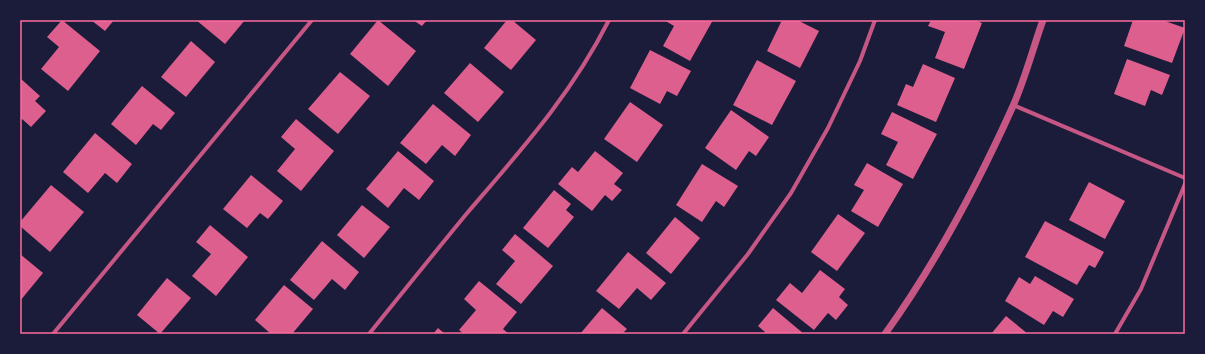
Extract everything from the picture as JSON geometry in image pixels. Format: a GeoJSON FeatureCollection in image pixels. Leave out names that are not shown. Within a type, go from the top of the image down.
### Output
{"type":"FeatureCollection","features":[{"type":"Feature","properties":{"kind":"street"},"geometry":{"type":"LineString","coordinates":[[54,334],[312,20]]}},
{"type":"Feature","properties":{"kind":"street"},"geometry":{"type":"LineString","coordinates":[[369,334],[535,134],[566,94],[596,45],[609,20]]}},
{"type":"Feature","properties":{"kind":"street"},"geometry":{"type":"LineString","coordinates":[[683,334],[748,254],[791,193],[828,128],[860,61],[875,20]]}},
{"type":"Feature","properties":{"kind":"street"},"geometry":{"type":"LineString","coordinates":[[885,334],[916,290],[965,207],[1013,105],[1043,20]]}},
{"type":"Feature","properties":{"kind":"street"},"geometry":{"type":"LineString","coordinates":[[1013,105],[1185,178]]}},
{"type":"Feature","properties":{"kind":"street"},"geometry":{"type":"LineString","coordinates":[[1115,334],[1141,289],[1185,184]]}},
{"type":"Feature","properties":{"kind":"building"},"geometry":{"type":"Polygon","coordinates":[[[62,20],[100,51],[68,91],[41,69],[59,47],[47,37],[62,20]]]}},
{"type":"Feature","properties":{"kind":"building"},"geometry":{"type":"Polygon","coordinates":[[[91,20],[114,20],[105,31],[91,20]]]}},
{"type":"Feature","properties":{"kind":"building"},"geometry":{"type":"Polygon","coordinates":[[[196,20],[245,20],[225,44],[196,20]]]}},
{"type":"Feature","properties":{"kind":"building"},"geometry":{"type":"Polygon","coordinates":[[[378,20],[416,51],[388,86],[350,54],[378,20]]]}},
{"type":"Feature","properties":{"kind":"building"},"geometry":{"type":"Polygon","coordinates":[[[413,20],[427,20],[422,26],[413,20]]]}},
{"type":"Feature","properties":{"kind":"building"},"geometry":{"type":"Polygon","coordinates":[[[507,20],[512,20],[536,40],[511,70],[484,48],[507,20]]]}},
{"type":"Feature","properties":{"kind":"building"},"geometry":{"type":"Polygon","coordinates":[[[664,20],[713,20],[690,61],[663,46],[674,26],[664,20]]]}},
{"type":"Feature","properties":{"kind":"building"},"geometry":{"type":"Polygon","coordinates":[[[782,20],[797,20],[819,31],[800,68],[767,51],[782,20]]]}},
{"type":"Feature","properties":{"kind":"building"},"geometry":{"type":"Polygon","coordinates":[[[931,20],[974,20],[982,23],[964,69],[935,58],[945,32],[928,26],[931,20]]]}},
{"type":"Feature","properties":{"kind":"building"},"geometry":{"type":"Polygon","coordinates":[[[1133,20],[1162,20],[1185,28],[1172,63],[1124,46],[1133,20]]]}},
{"type":"Feature","properties":{"kind":"building"},"geometry":{"type":"Polygon","coordinates":[[[191,41],[215,62],[186,97],[161,77],[191,41]]]}},
{"type":"Feature","properties":{"kind":"building"},"geometry":{"type":"Polygon","coordinates":[[[650,50],[691,71],[677,96],[667,91],[660,104],[630,88],[650,50]]]}},
{"type":"Feature","properties":{"kind":"building"},"geometry":{"type":"Polygon","coordinates":[[[1127,59],[1170,75],[1162,95],[1151,90],[1145,106],[1114,94],[1127,59]]]}},
{"type":"Feature","properties":{"kind":"building"},"geometry":{"type":"Polygon","coordinates":[[[757,60],[796,81],[772,125],[733,105],[757,60]]]}},
{"type":"Feature","properties":{"kind":"building"},"geometry":{"type":"Polygon","coordinates":[[[470,63],[504,92],[478,122],[444,93],[470,63]]]}},
{"type":"Feature","properties":{"kind":"building"},"geometry":{"type":"Polygon","coordinates":[[[923,64],[955,78],[936,122],[897,105],[906,84],[913,87],[923,64]]]}},
{"type":"Feature","properties":{"kind":"building"},"geometry":{"type":"Polygon","coordinates":[[[340,72],[370,96],[338,134],[308,109],[340,72]]]}},
{"type":"Feature","properties":{"kind":"building"},"geometry":{"type":"Polygon","coordinates":[[[20,78],[40,96],[35,101],[46,111],[31,127],[22,119],[20,121],[20,78]]]}},
{"type":"Feature","properties":{"kind":"building"},"geometry":{"type":"Polygon","coordinates":[[[142,86],[175,113],[161,130],[153,124],[136,145],[111,124],[142,86]]]}},
{"type":"Feature","properties":{"kind":"building"},"geometry":{"type":"Polygon","coordinates":[[[630,102],[663,125],[637,162],[604,139],[630,102]]]}},
{"type":"Feature","properties":{"kind":"building"},"geometry":{"type":"Polygon","coordinates":[[[433,104],[471,135],[455,156],[442,145],[426,164],[400,143],[433,104]]]}},
{"type":"Feature","properties":{"kind":"building"},"geometry":{"type":"Polygon","coordinates":[[[731,110],[769,137],[756,156],[749,151],[736,170],[705,148],[731,110]]]}},
{"type":"Feature","properties":{"kind":"building"},"geometry":{"type":"Polygon","coordinates":[[[892,112],[937,134],[913,179],[886,165],[898,142],[881,134],[892,112]]]}},
{"type":"Feature","properties":{"kind":"building"},"geometry":{"type":"Polygon","coordinates":[[[296,119],[334,151],[301,191],[277,171],[295,149],[281,137],[296,119]]]}},
{"type":"Feature","properties":{"kind":"building"},"geometry":{"type":"Polygon","coordinates":[[[95,133],[132,164],[117,183],[105,173],[88,193],[63,172],[95,133]]]}},
{"type":"Feature","properties":{"kind":"building"},"geometry":{"type":"Polygon","coordinates":[[[398,151],[434,181],[419,200],[404,188],[388,208],[366,189],[398,151]]]}},
{"type":"Feature","properties":{"kind":"building"},"geometry":{"type":"Polygon","coordinates":[[[595,151],[623,173],[614,184],[622,190],[612,201],[605,195],[592,211],[558,184],[572,167],[578,172],[595,151]]]}},
{"type":"Feature","properties":{"kind":"building"},"geometry":{"type":"Polygon","coordinates":[[[867,163],[903,184],[878,227],[851,211],[864,190],[854,185],[867,163]]]}},
{"type":"Feature","properties":{"kind":"building"},"geometry":{"type":"Polygon","coordinates":[[[702,164],[738,186],[724,207],[716,201],[702,222],[676,205],[702,164]]]}},
{"type":"Feature","properties":{"kind":"building"},"geometry":{"type":"Polygon","coordinates":[[[251,175],[283,201],[268,219],[260,213],[247,228],[223,209],[251,175]]]}},
{"type":"Feature","properties":{"kind":"building"},"geometry":{"type":"Polygon","coordinates":[[[1089,182],[1125,201],[1105,239],[1069,220],[1089,182]]]}},
{"type":"Feature","properties":{"kind":"building"},"geometry":{"type":"Polygon","coordinates":[[[51,185],[84,212],[50,252],[20,226],[20,222],[51,185]]]}},
{"type":"Feature","properties":{"kind":"building"},"geometry":{"type":"Polygon","coordinates":[[[554,190],[571,204],[566,210],[574,217],[548,248],[523,228],[554,190]]]}},
{"type":"Feature","properties":{"kind":"building"},"geometry":{"type":"Polygon","coordinates":[[[362,205],[390,227],[364,258],[337,235],[362,205]]]}},
{"type":"Feature","properties":{"kind":"building"},"geometry":{"type":"Polygon","coordinates":[[[838,214],[865,233],[837,271],[811,252],[838,214]]]}},
{"type":"Feature","properties":{"kind":"building"},"geometry":{"type":"Polygon","coordinates":[[[675,217],[700,238],[671,274],[646,253],[675,217]]]}},
{"type":"Feature","properties":{"kind":"building"},"geometry":{"type":"Polygon","coordinates":[[[1045,221],[1104,252],[1095,268],[1089,265],[1077,285],[1025,257],[1045,221]]]}},
{"type":"Feature","properties":{"kind":"building"},"geometry":{"type":"Polygon","coordinates":[[[210,225],[248,257],[216,296],[192,276],[211,254],[196,242],[210,225]]]}},
{"type":"Feature","properties":{"kind":"building"},"geometry":{"type":"Polygon","coordinates":[[[515,234],[553,266],[521,304],[496,284],[515,261],[502,250],[515,234]]]}},
{"type":"Feature","properties":{"kind":"building"},"geometry":{"type":"Polygon","coordinates":[[[322,241],[359,272],[345,290],[332,279],[314,300],[290,280],[322,241]]]}},
{"type":"Feature","properties":{"kind":"building"},"geometry":{"type":"Polygon","coordinates":[[[628,252],[666,283],[651,300],[637,288],[619,309],[596,291],[628,252]]]}},
{"type":"Feature","properties":{"kind":"building"},"geometry":{"type":"Polygon","coordinates":[[[20,254],[43,273],[20,301],[20,254]]]}},
{"type":"Feature","properties":{"kind":"building"},"geometry":{"type":"Polygon","coordinates":[[[820,270],[845,289],[839,297],[848,305],[836,320],[828,313],[814,330],[776,300],[790,283],[802,293],[820,270]]]}},
{"type":"Feature","properties":{"kind":"building"},"geometry":{"type":"Polygon","coordinates":[[[1035,276],[1074,299],[1063,317],[1053,311],[1044,325],[1005,301],[1019,277],[1030,284],[1035,276]]]}},
{"type":"Feature","properties":{"kind":"building"},"geometry":{"type":"Polygon","coordinates":[[[167,278],[191,298],[160,334],[137,315],[167,278]]]}},
{"type":"Feature","properties":{"kind":"building"},"geometry":{"type":"Polygon","coordinates":[[[479,281],[517,312],[503,329],[509,334],[464,334],[459,330],[476,310],[464,299],[479,281]]]}},
{"type":"Feature","properties":{"kind":"building"},"geometry":{"type":"Polygon","coordinates":[[[284,285],[313,309],[292,334],[271,334],[255,320],[284,285]]]}},
{"type":"Feature","properties":{"kind":"building"},"geometry":{"type":"Polygon","coordinates":[[[602,308],[627,329],[622,334],[580,334],[602,308]]]}},
{"type":"Feature","properties":{"kind":"building"},"geometry":{"type":"Polygon","coordinates":[[[773,308],[804,334],[763,334],[765,332],[758,326],[773,308]]]}},
{"type":"Feature","properties":{"kind":"building"},"geometry":{"type":"Polygon","coordinates":[[[1006,316],[1028,334],[991,334],[1006,316]]]}},
{"type":"Feature","properties":{"kind":"building"},"geometry":{"type":"Polygon","coordinates":[[[438,328],[445,334],[433,334],[438,328]]]}}]}
